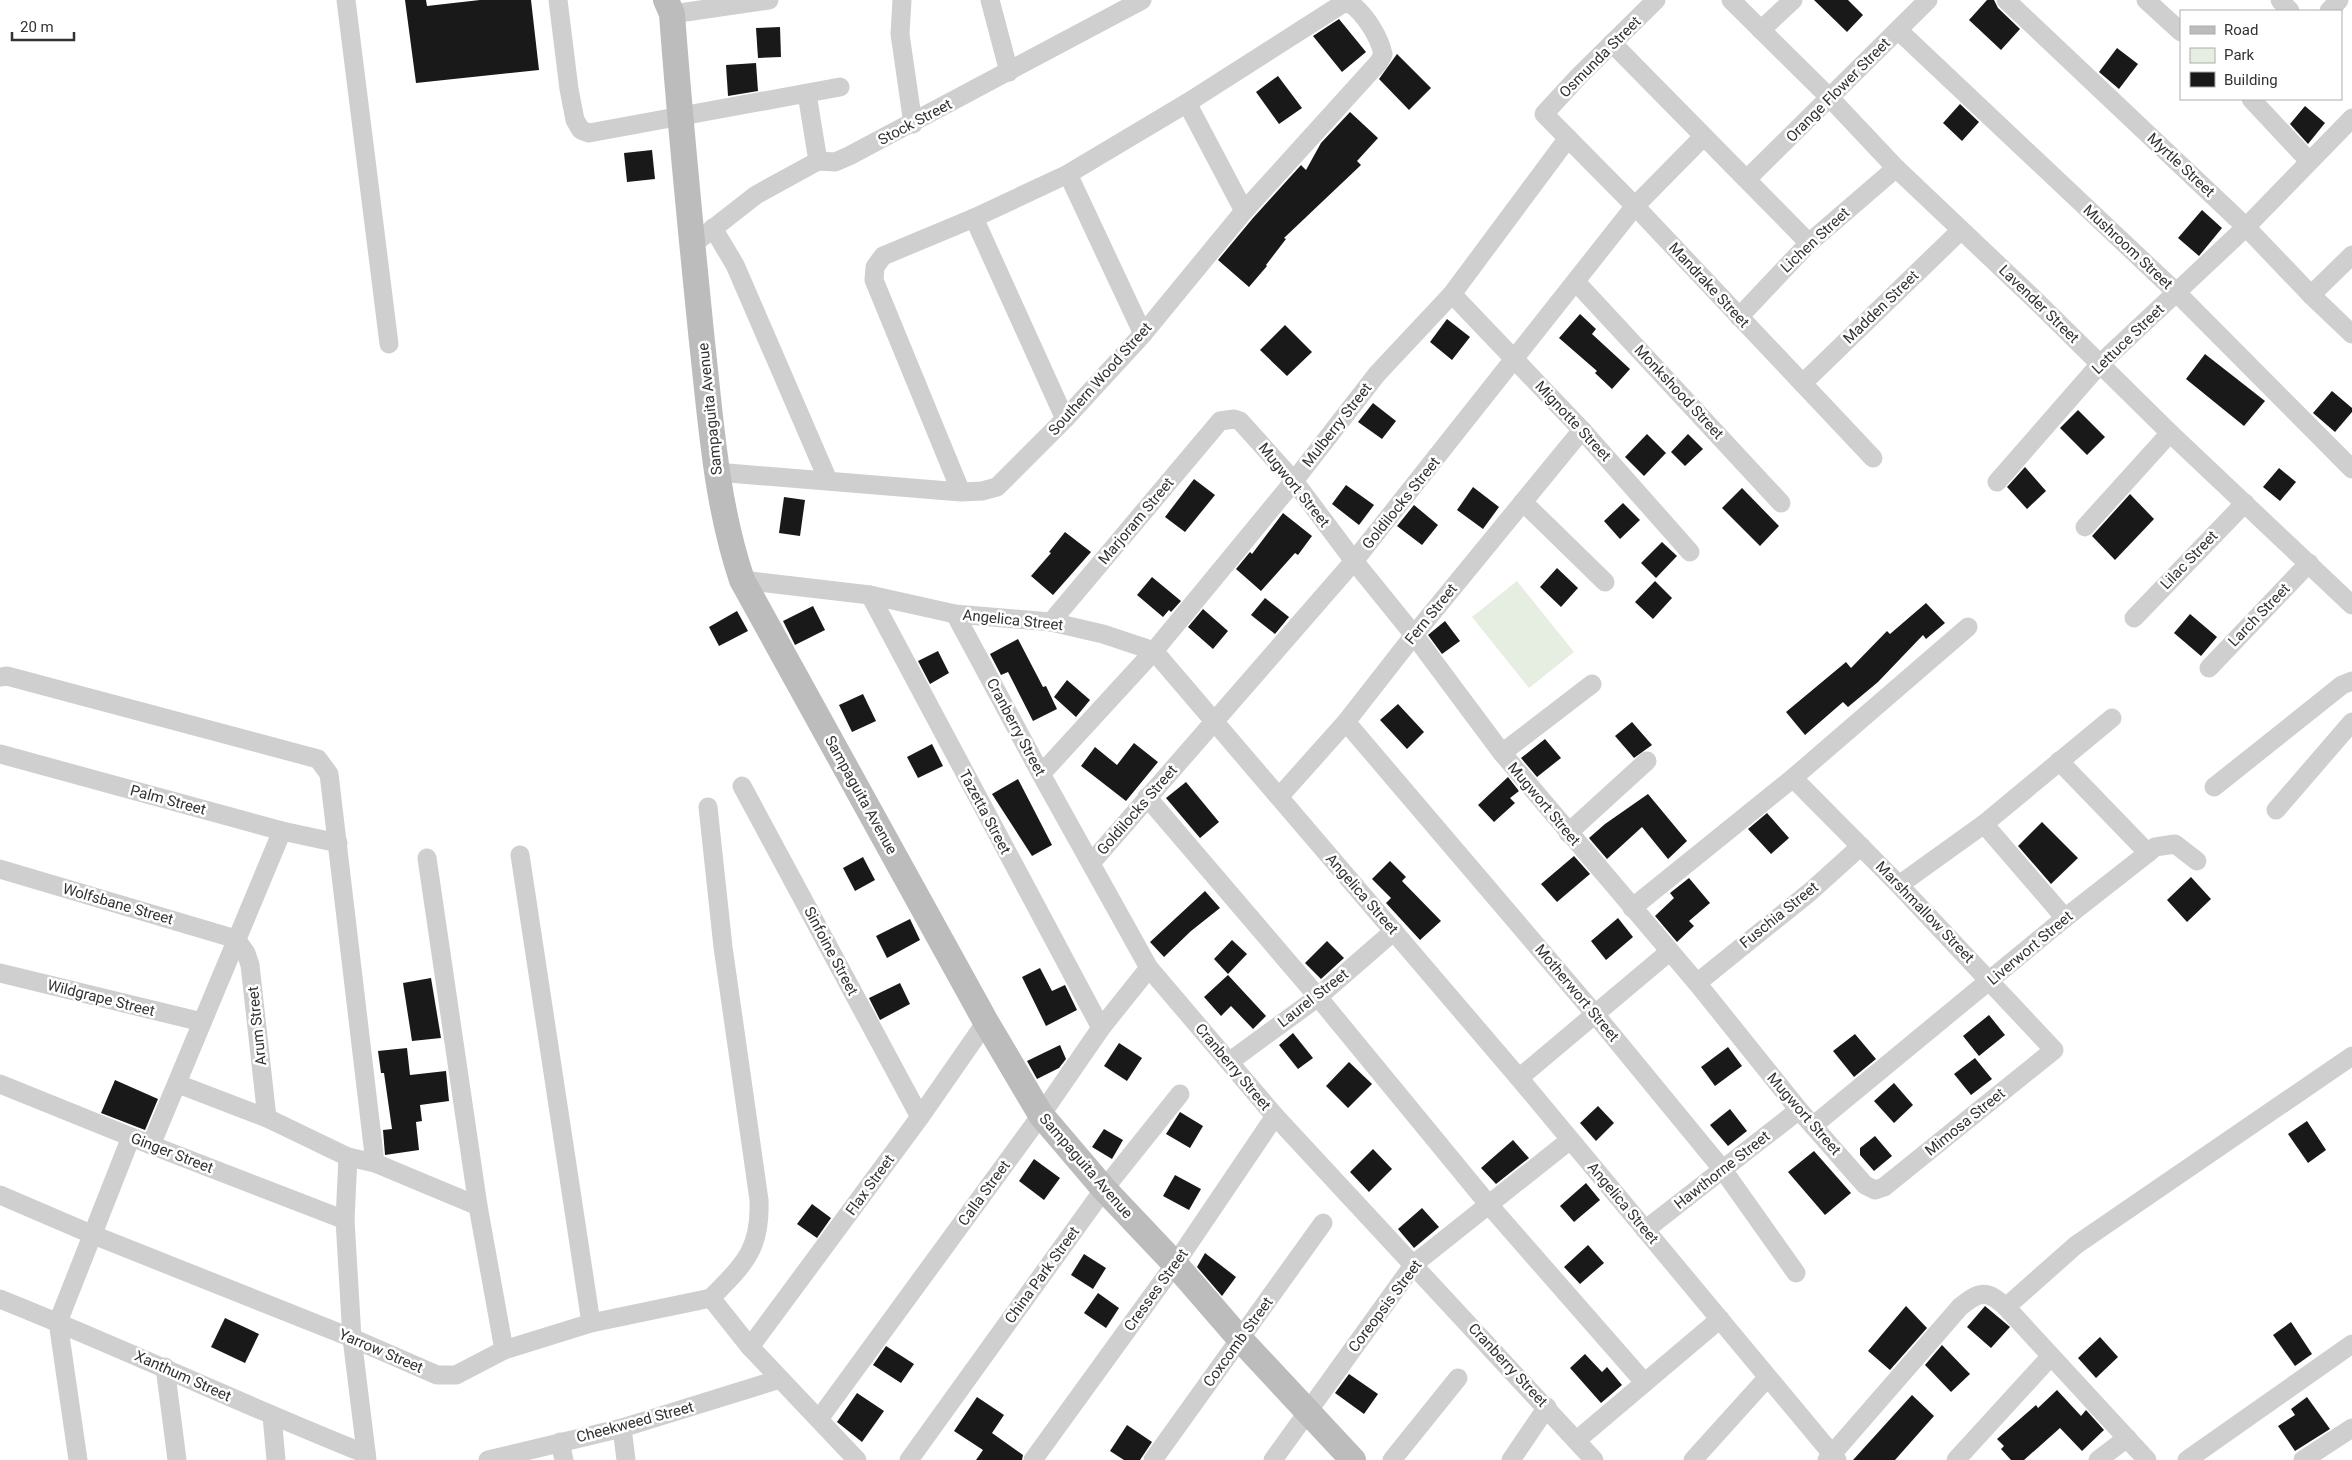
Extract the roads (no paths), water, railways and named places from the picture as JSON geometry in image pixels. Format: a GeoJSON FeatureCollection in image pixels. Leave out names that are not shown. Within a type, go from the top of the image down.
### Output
{"type":"FeatureCollection","features":[{"type":"Feature","properties":{"kind":"main road","name":"Sampaguita Avenue"},"geometry":{"type":"LineString","coordinates":[[669,7],[716,472],[730,544],[742,580],[986,1022],[1041,1115],[1104,1189],[1175,1264],[1240,1339],[1354,1460]]}},
{"type":"Feature","properties":{"kind":"street"},"geometry":{"type":"LineString","coordinates":[[346,0],[389,344]]}},
{"type":"Feature","properties":{"kind":"street"},"geometry":{"type":"LineString","coordinates":[[558,0],[569,89],[576,120],[581,130],[590,133],[840,87]]}},
{"type":"Feature","properties":{"kind":"street"},"geometry":{"type":"LineString","coordinates":[[669,7],[769,0]]}},
{"type":"Feature","properties":{"kind":"street"},"geometry":{"type":"LineString","coordinates":[[902,0],[900,34],[913,124]]}},
{"type":"Feature","properties":{"kind":"street"},"geometry":{"type":"LineString","coordinates":[[990,0],[1010,72]]}},
{"type":"Feature","properties":{"kind":"street","name":"Osmunda Street"},"geometry":{"type":"LineString","coordinates":[[1544,114],[1656,0]]}},
{"type":"Feature","properties":{"kind":"street","name":"Lavender Street"},"geometry":{"type":"LineString","coordinates":[[1731,0],[1960,231],[2352,605]]}},
{"type":"Feature","properties":{"kind":"street"},"geometry":{"type":"LineString","coordinates":[[1761,30],[1792,0]]}},
{"type":"Feature","properties":{"kind":"street","name":"Orange Flower Street"},"geometry":{"type":"LineString","coordinates":[[1747,179],[1831,99],[1928,0]]}},
{"type":"Feature","properties":{"kind":"street","name":"Myrtle Street"},"geometry":{"type":"LineString","coordinates":[[2006,0],[2246,226],[2311,295],[2352,334]]}},
{"type":"Feature","properties":{"kind":"street"},"geometry":{"type":"LineString","coordinates":[[2146,0],[2180,31]]}},
{"type":"Feature","properties":{"kind":"street"},"geometry":{"type":"LineString","coordinates":[[2280,0],[2289,10]]}},
{"type":"Feature","properties":{"kind":"street"},"geometry":{"type":"LineString","coordinates":[[2330,10],[2340,0]]}},
{"type":"Feature","properties":{"kind":"street","name":"Stock Street"},"geometry":{"type":"LineString","coordinates":[[692,245],[756,195],[818,162],[835,162],[913,124],[1010,72],[1132,2]]}},
{"type":"Feature","properties":{"kind":"street","name":"Southern Wood Street"},"geometry":{"type":"LineString","coordinates":[[716,472],[962,492],[982,491],[997,487],[1065,419],[1143,334],[1244,211],[1379,62],[1384,54],[1381,44],[1357,8],[1350,3],[1342,4],[1187,103]]}},
{"type":"Feature","properties":{"kind":"street","name":"Mushroom Street"},"geometry":{"type":"LineString","coordinates":[[1898,30],[2177,293],[2352,469]]}},
{"type":"Feature","properties":{"kind":"street"},"geometry":{"type":"LineString","coordinates":[[1612,43],[1809,242]]}},
{"type":"Feature","properties":{"kind":"street"},"geometry":{"type":"LineString","coordinates":[[807,94],[818,162]]}},
{"type":"Feature","properties":{"kind":"street"},"geometry":{"type":"LineString","coordinates":[[2252,100],[2309,161]]}},
{"type":"Feature","properties":{"kind":"street"},"geometry":{"type":"LineString","coordinates":[[962,492],[874,280],[876,267],[883,256],[974,218],[1068,174],[1187,103],[1244,211]]}},
{"type":"Feature","properties":{"kind":"street","name":"Mandrake Street"},"geometry":{"type":"LineString","coordinates":[[1544,114],[1873,458]]}},
{"type":"Feature","properties":{"kind":"street","name":"Lettuce Street"},"geometry":{"type":"LineString","coordinates":[[1997,482],[2100,364],[2246,226],[2352,118]]}},
{"type":"Feature","properties":{"kind":"street","name":"Goldilocks Street"},"geometry":{"type":"LineString","coordinates":[[1091,863],[1354,561],[1576,282],[1634,206],[1704,137]]}},
{"type":"Feature","properties":{"kind":"street","name":"Mulberry Street"},"geometry":{"type":"LineString","coordinates":[[1041,774],[1154,651],[1294,481],[1377,374],[1452,294],[1568,138]]}},
{"type":"Feature","properties":{"kind":"street","name":"Lichen Street"},"geometry":{"type":"LineString","coordinates":[[1739,317],[1809,242],[1896,168]]}},
{"type":"Feature","properties":{"kind":"street"},"geometry":{"type":"LineString","coordinates":[[1068,174],[1143,334]]}},
{"type":"Feature","properties":{"kind":"street"},"geometry":{"type":"LineString","coordinates":[[974,218],[1065,419]]}},
{"type":"Feature","properties":{"kind":"street"},"geometry":{"type":"LineString","coordinates":[[714,228],[735,265],[828,480]]}},
{"type":"Feature","properties":{"kind":"street","name":"Madden Street"},"geometry":{"type":"LineString","coordinates":[[1803,383],[1960,231]]}},
{"type":"Feature","properties":{"kind":"street"},"geometry":{"type":"LineString","coordinates":[[2311,295],[2352,255]]}},
{"type":"Feature","properties":{"kind":"street","name":"Monkshood Street"},"geometry":{"type":"LineString","coordinates":[[1576,282],[1781,502]]}},
{"type":"Feature","properties":{"kind":"street","name":"Mignotte Street"},"geometry":{"type":"LineString","coordinates":[[1452,294],[1582,430],[1690,552]]}},
{"type":"Feature","properties":{"kind":"street","name":"Mugwort Street"},"geometry":{"type":"LineString","coordinates":[[1220,421],[1234,418],[1240,421],[1294,481],[1354,561],[1414,635],[1502,754],[1696,983],[1799,1110],[1865,1184],[1875,1190]]}},
{"type":"Feature","properties":{"kind":"street","name":"Marjoram Street"},"geometry":{"type":"LineString","coordinates":[[1051,622],[1220,421]]}},
{"type":"Feature","properties":{"kind":"street","name":"Fern Street"},"geometry":{"type":"LineString","coordinates":[[1279,797],[1346,722],[1414,635],[1582,430]]}},
{"type":"Feature","properties":{"kind":"street"},"geometry":{"type":"LineString","coordinates":[[2085,527],[2170,433]]}},
{"type":"Feature","properties":{"kind":"street"},"geometry":{"type":"LineString","coordinates":[[1523,502],[1605,582]]}},
{"type":"Feature","properties":{"kind":"street","name":"Lilac Street"},"geometry":{"type":"LineString","coordinates":[[2134,618],[2244,502]]}},
{"type":"Feature","properties":{"kind":"street","name":"Larch Street"},"geometry":{"type":"LineString","coordinates":[[2209,668],[2309,563]]}},
{"type":"Feature","properties":{"kind":"street","name":"Angelica Street"},"geometry":{"type":"LineString","coordinates":[[742,580],[870,596],[955,614],[1051,622],[1103,634],[1154,651],[1519,1078],[1720,1319],[1832,1458]]}},
{"type":"Feature","properties":{"kind":"street","name":"Tazetta Street"},"geometry":{"type":"LineString","coordinates":[[870,596],[1101,1028]]}},
{"type":"Feature","properties":{"kind":"street","name":"Cranberry Street"},"geometry":{"type":"LineString","coordinates":[[955,614],[1149,968],[1275,1116],[1547,1407],[1594,1460]]}},
{"type":"Feature","properties":{"kind":"street"},"geometry":{"type":"LineString","coordinates":[[1632,908],[1793,778],[1968,627]]}},
{"type":"Feature","properties":{"kind":"street"},"geometry":{"type":"LineString","coordinates":[[0,677],[7,676],[318,759],[329,774],[375,1163]]}},
{"type":"Feature","properties":{"kind":"street"},"geometry":{"type":"LineString","coordinates":[[2214,787],[2342,685],[2352,681]]}},
{"type":"Feature","properties":{"kind":"street"},"geometry":{"type":"LineString","coordinates":[[1502,754],[1592,684]]}},
{"type":"Feature","properties":{"kind":"street"},"geometry":{"type":"LineString","coordinates":[[1900,885],[1984,824],[2112,718]]}},
{"type":"Feature","properties":{"kind":"street","name":"Motherwort Street"},"geometry":{"type":"LineString","coordinates":[[1346,722],[1594,1013],[1724,1170],[1796,1273]]}},
{"type":"Feature","properties":{"kind":"street"},"geometry":{"type":"LineString","coordinates":[[2276,810],[2352,722]]}},
{"type":"Feature","properties":{"kind":"street","name":"Palm Street"},"geometry":{"type":"LineString","coordinates":[[0,754],[282,831],[338,843]]}},
{"type":"Feature","properties":{"kind":"street"},"geometry":{"type":"LineString","coordinates":[[1568,833],[1647,761]]}},
{"type":"Feature","properties":{"kind":"street"},"geometry":{"type":"LineString","coordinates":[[2059,761],[2148,853]]}},
{"type":"Feature","properties":{"kind":"street","name":"Marshmallow Street"},"geometry":{"type":"LineString","coordinates":[[1793,778],[1900,885],[1991,980],[2054,1050]]}},
{"type":"Feature","properties":{"kind":"street","name":"Sinfoine Street"},"geometry":{"type":"LineString","coordinates":[[742,786],[920,1116]]}},
{"type":"Feature","properties":{"kind":"street"},"geometry":{"type":"LineString","coordinates":[[1147,797],[1318,997],[1489,1205],[1644,1382]]}},
{"type":"Feature","properties":{"kind":"street"},"geometry":{"type":"LineString","coordinates":[[708,807],[723,947],[759,1200],[760,1220],[758,1234],[750,1254],[712,1298],[750,1347],[857,1460]]}},
{"type":"Feature","properties":{"kind":"street"},"geometry":{"type":"LineString","coordinates":[[1984,824],[2064,918]]}},
{"type":"Feature","properties":{"kind":"street"},"geometry":{"type":"LineString","coordinates":[[151,1145],[282,831]]}},
{"type":"Feature","properties":{"kind":"street","name":"Liverwort Street"},"geometry":{"type":"LineString","coordinates":[[1814,1125],[2064,918],[2155,847],[2175,844],[2197,861]]}},
{"type":"Feature","properties":{"kind":"street","name":"Fuschia Street"},"geometry":{"type":"LineString","coordinates":[[1696,983],[1810,892],[1861,846]]}},
{"type":"Feature","properties":{"kind":"street"},"geometry":{"type":"LineString","coordinates":[[520,855],[591,1323]]}},
{"type":"Feature","properties":{"kind":"street"},"geometry":{"type":"LineString","coordinates":[[427,858],[478,1206],[504,1350]]}},
{"type":"Feature","properties":{"kind":"street","name":"Wolfsbane Street"},"geometry":{"type":"LineString","coordinates":[[0,869],[236,939]]}},
{"type":"Feature","properties":{"kind":"street","name":"Laurel Street"},"geometry":{"type":"LineString","coordinates":[[1229,1062],[1318,997],[1394,931]]}},
{"type":"Feature","properties":{"kind":"street","name":"Arum Street"},"geometry":{"type":"LineString","coordinates":[[236,939],[246,954],[250,965],[267,1118]]}},
{"type":"Feature","properties":{"kind":"street"},"geometry":{"type":"LineString","coordinates":[[1519,1078],[1594,1013],[1669,952]]}},
{"type":"Feature","properties":{"kind":"street","name":"Calla Street"},"geometry":{"type":"LineString","coordinates":[[819,1419],[1041,1115],[1101,1028],[1149,968]]}},
{"type":"Feature","properties":{"kind":"street","name":"Wildgrape Street"},"geometry":{"type":"LineString","coordinates":[[0,973],[202,1022]]}},
{"type":"Feature","properties":{"kind":"street","name":"Flax Street"},"geometry":{"type":"LineString","coordinates":[[750,1347],[920,1116],[986,1022]]}},
{"type":"Feature","properties":{"kind":"street","name":"Mimosa Street"},"geometry":{"type":"LineString","coordinates":[[1875,1190],[1884,1187],[2054,1050]]}},
{"type":"Feature","properties":{"kind":"street"},"geometry":{"type":"LineString","coordinates":[[2006,1307],[2076,1245],[2096,1230],[2352,1056]]}},
{"type":"Feature","properties":{"kind":"street","name":"Ginger Street"},"geometry":{"type":"LineString","coordinates":[[0,1084],[345,1220]]}},
{"type":"Feature","properties":{"kind":"street"},"geometry":{"type":"LineString","coordinates":[[178,1084],[267,1118],[348,1157],[375,1163],[478,1206]]}},
{"type":"Feature","properties":{"kind":"street","name":"China Park Street"},"geometry":{"type":"LineString","coordinates":[[909,1460],[1104,1189],[1180,1094]]}},
{"type":"Feature","properties":{"kind":"street","name":"Hawthorne Street"},"geometry":{"type":"LineString","coordinates":[[1645,1230],[1799,1110]]}},
{"type":"Feature","properties":{"kind":"street","name":"Cresses Street"},"geometry":{"type":"LineString","coordinates":[[1033,1460],[1175,1264],[1275,1116]]}},
{"type":"Feature","properties":{"kind":"street"},"geometry":{"type":"LineString","coordinates":[[78,1460],[58,1322],[91,1234],[131,1137]]}},
{"type":"Feature","properties":{"kind":"street","name":"Coreopsis Street"},"geometry":{"type":"LineString","coordinates":[[1273,1460],[1414,1264],[1570,1140]]}},
{"type":"Feature","properties":{"kind":"street"},"geometry":{"type":"LineString","coordinates":[[348,1157],[345,1220],[352,1338],[367,1457]]}},
{"type":"Feature","properties":{"kind":"street","name":"Yarrow Street"},"geometry":{"type":"LineString","coordinates":[[0,1195],[91,1234],[352,1338],[437,1375],[456,1375],[504,1350],[591,1323],[712,1298]]}},
{"type":"Feature","properties":{"kind":"street","name":"Coxcomb Street"},"geometry":{"type":"LineString","coordinates":[[1153,1460],[1323,1223]]}},
{"type":"Feature","properties":{"kind":"street"},"geometry":{"type":"LineString","coordinates":[[1832,1458],[1960,1307],[1970,1299],[1986,1293],[1992,1294],[2006,1307],[2147,1460]]}},
{"type":"Feature","properties":{"kind":"street","name":"Xanthum Street"},"geometry":{"type":"LineString","coordinates":[[0,1299],[165,1367],[367,1457]]}},
{"type":"Feature","properties":{"kind":"street"},"geometry":{"type":"LineString","coordinates":[[1577,1440],[1720,1319]]}},
{"type":"Feature","properties":{"kind":"street"},"geometry":{"type":"LineString","coordinates":[[2186,1460],[2352,1344]]}},
{"type":"Feature","properties":{"kind":"street"},"geometry":{"type":"LineString","coordinates":[[1962,1458],[2051,1356]]}},
{"type":"Feature","properties":{"kind":"street"},"geometry":{"type":"LineString","coordinates":[[165,1367],[177,1460]]}},
{"type":"Feature","properties":{"kind":"street"},"geometry":{"type":"LineString","coordinates":[[1392,1460],[1458,1378]]}},
{"type":"Feature","properties":{"kind":"street"},"geometry":{"type":"LineString","coordinates":[[1693,1460],[1767,1378]]}},
{"type":"Feature","properties":{"kind":"street","name":"Cheekweed Street"},"geometry":{"type":"LineString","coordinates":[[488,1460],[562,1451],[622,1428],[780,1379]]}},
{"type":"Feature","properties":{"kind":"street"},"geometry":{"type":"LineString","coordinates":[[1511,1460],[1547,1407]]}},
{"type":"Feature","properties":{"kind":"street"},"geometry":{"type":"LineString","coordinates":[[272,1416],[276,1460]]}},
{"type":"Feature","properties":{"kind":"street"},"geometry":{"type":"LineString","coordinates":[[622,1428],[626,1460]]}},
{"type":"Feature","properties":{"kind":"street"},"geometry":{"type":"LineString","coordinates":[[2303,1460],[2352,1428]]}},
{"type":"Feature","properties":{"kind":"street"},"geometry":{"type":"LineString","coordinates":[[2098,1460],[2127,1438]]}}]}
